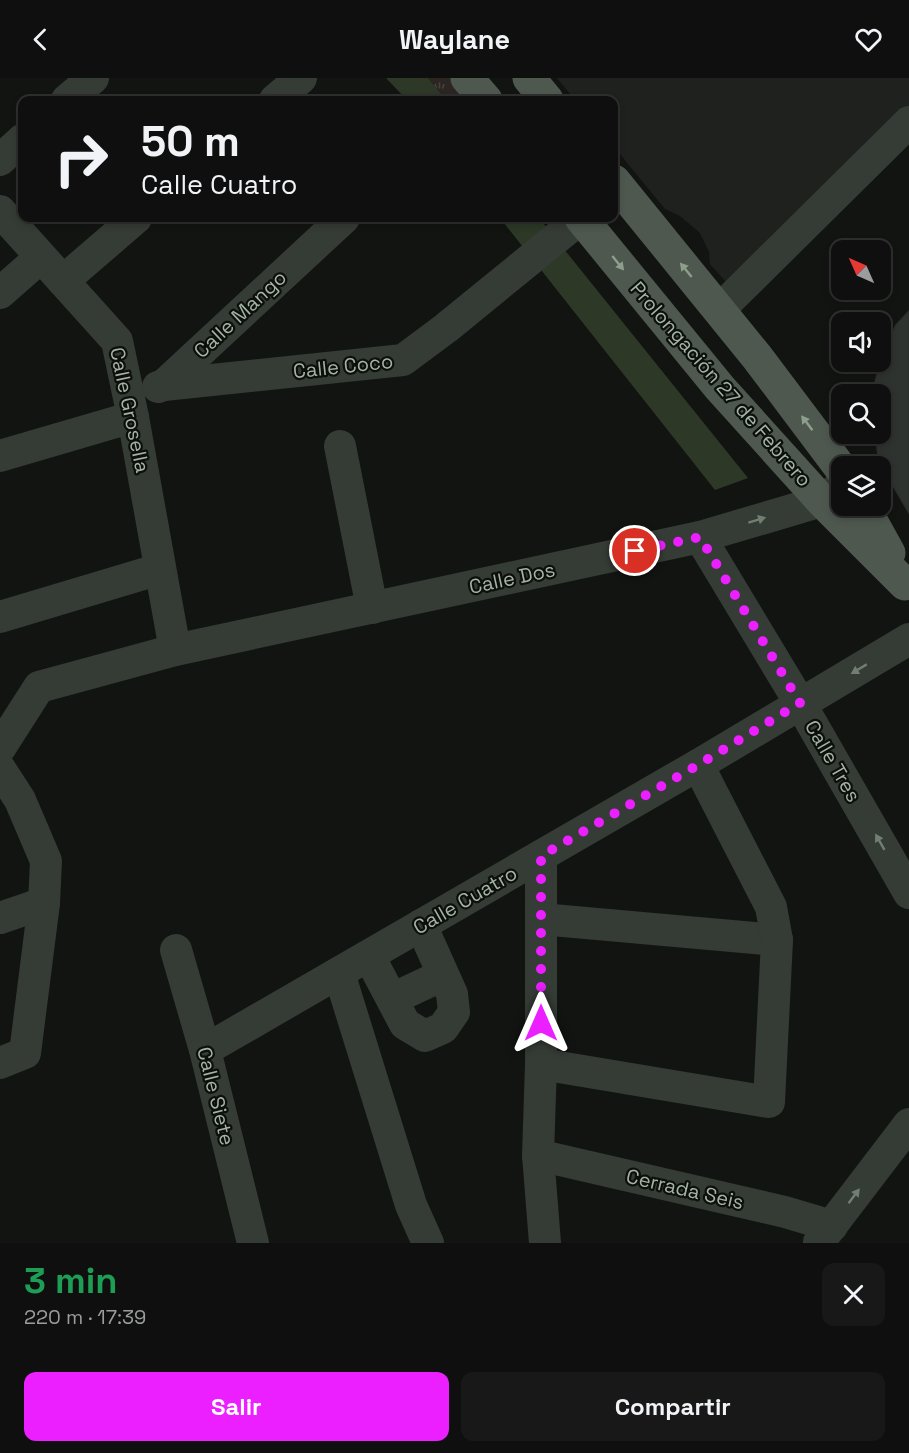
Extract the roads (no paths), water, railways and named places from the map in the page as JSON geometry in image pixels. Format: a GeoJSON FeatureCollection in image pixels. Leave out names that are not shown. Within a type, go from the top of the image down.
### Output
{"type":"FeatureCollection","features":[{"type":"Feature","properties":{"kind":"main road"},"geometry":{"type":"LineString","coordinates":[[467,78],[483,96]]}},
{"type":"Feature","properties":{"kind":"main road"},"geometry":{"type":"LineString","coordinates":[[529,78],[544,96]]}},
{"type":"Feature","properties":{"kind":"main road","name":"Prolongación 27 de Febrero"},"geometry":{"type":"LineString","coordinates":[[618,186],[757,357],[831,456]]}},
{"type":"Feature","properties":{"kind":"main road","name":"Prolongación 27 de Febrero"},"geometry":{"type":"LineString","coordinates":[[584,222],[720,388],[831,492]]}},
{"type":"Feature","properties":{"kind":"main road","name":"Prolongación 27 de Febrero"},"geometry":{"type":"LineString","coordinates":[[851,516],[907,586]]}},
{"type":"Feature","properties":{"kind":"main road","name":"Prolongación 27 de Febrero"},"geometry":{"type":"LineString","coordinates":[[868,516],[907,586]]}},
{"type":"Feature","properties":{"kind":"street"},"geometry":{"type":"LineString","coordinates":[[72,96],[93,78]]}},
{"type":"Feature","properties":{"kind":"street"},"geometry":{"type":"LineString","coordinates":[[280,96],[301,78]]}},
{"type":"Feature","properties":{"kind":"street"},"geometry":{"type":"LineString","coordinates":[[719,310],[909,122]]}},
{"type":"Feature","properties":{"kind":"street"},"geometry":{"type":"LineString","coordinates":[[0,159],[18,143]]}},
{"type":"Feature","properties":{"kind":"street","name":"Calle Grosella"},"geometry":{"type":"LineString","coordinates":[[0,211],[117,341],[131,405],[175,651]]}},
{"type":"Feature","properties":{"kind":"street"},"geometry":{"type":"LineString","coordinates":[[63,281],[131,222]]}},
{"type":"Feature","properties":{"kind":"street","name":"Calle Mango"},"geometry":{"type":"LineString","coordinates":[[0,456],[131,405],[164,385],[340,222]]}},
{"type":"Feature","properties":{"kind":"street","name":"Calle Coco"},"geometry":{"type":"LineString","coordinates":[[164,385],[403,360],[576,222]]}},
{"type":"Feature","properties":{"kind":"street"},"geometry":{"type":"LineString","coordinates":[[0,292],[41,258]]}},
{"type":"Feature","properties":{"kind":"street"},"geometry":{"type":"LineString","coordinates":[[340,446],[372,608]]}},
{"type":"Feature","properties":{"kind":"street","name":"Calle Dos"},"geometry":{"type":"LineString","coordinates":[[0,748],[39,687],[175,651],[700,537],[831,493]]}},
{"type":"Feature","properties":{"kind":"street","name":"Calle Tres"},"geometry":{"type":"LineString","coordinates":[[700,537],[800,703],[909,893]]}},
{"type":"Feature","properties":{"kind":"street"},"geometry":{"type":"LineString","coordinates":[[0,617],[160,569]]}},
{"type":"Feature","properties":{"kind":"street","name":"Calle Cuatro"},"geometry":{"type":"LineString","coordinates":[[205,1050],[698,765],[909,639]]}},
{"type":"Feature","properties":{"kind":"street"},"geometry":{"type":"LineString","coordinates":[[541,1064],[769,1102],[777,940],[771,907],[698,765]]}},
{"type":"Feature","properties":{"kind":"street"},"geometry":{"type":"LineString","coordinates":[[0,769],[20,800],[46,861],[44,903],[25,1053],[0,1063]]}},
{"type":"Feature","properties":{"kind":"street"},"geometry":{"type":"LineString","coordinates":[[541,856],[541,1064],[538,1155],[545,1243]]}},
{"type":"Feature","properties":{"kind":"street"},"geometry":{"type":"LineString","coordinates":[[0,918],[44,903]]}},
{"type":"Feature","properties":{"kind":"street"},"geometry":{"type":"LineString","coordinates":[[541,919],[777,940]]}},
{"type":"Feature","properties":{"kind":"street"},"geometry":{"type":"LineString","coordinates":[[369,956],[405,1024],[425,1036],[443,1028],[454,1012],[452,994],[421,925]]}},
{"type":"Feature","properties":{"kind":"street","name":"Calle Siete"},"geometry":{"type":"LineString","coordinates":[[176,950],[205,1050],[253,1243]]}},
{"type":"Feature","properties":{"kind":"street"},"geometry":{"type":"LineString","coordinates":[[339,973],[411,1205],[428,1243]]}},
{"type":"Feature","properties":{"kind":"street"},"geometry":{"type":"LineString","coordinates":[[392,999],[443,975]]}},
{"type":"Feature","properties":{"kind":"street"},"geometry":{"type":"LineString","coordinates":[[826,1234],[909,1124]]}},
{"type":"Feature","properties":{"kind":"street","name":"Cerrada Seis"},"geometry":{"type":"LineString","coordinates":[[538,1155],[785,1212],[826,1234]]}}]}
